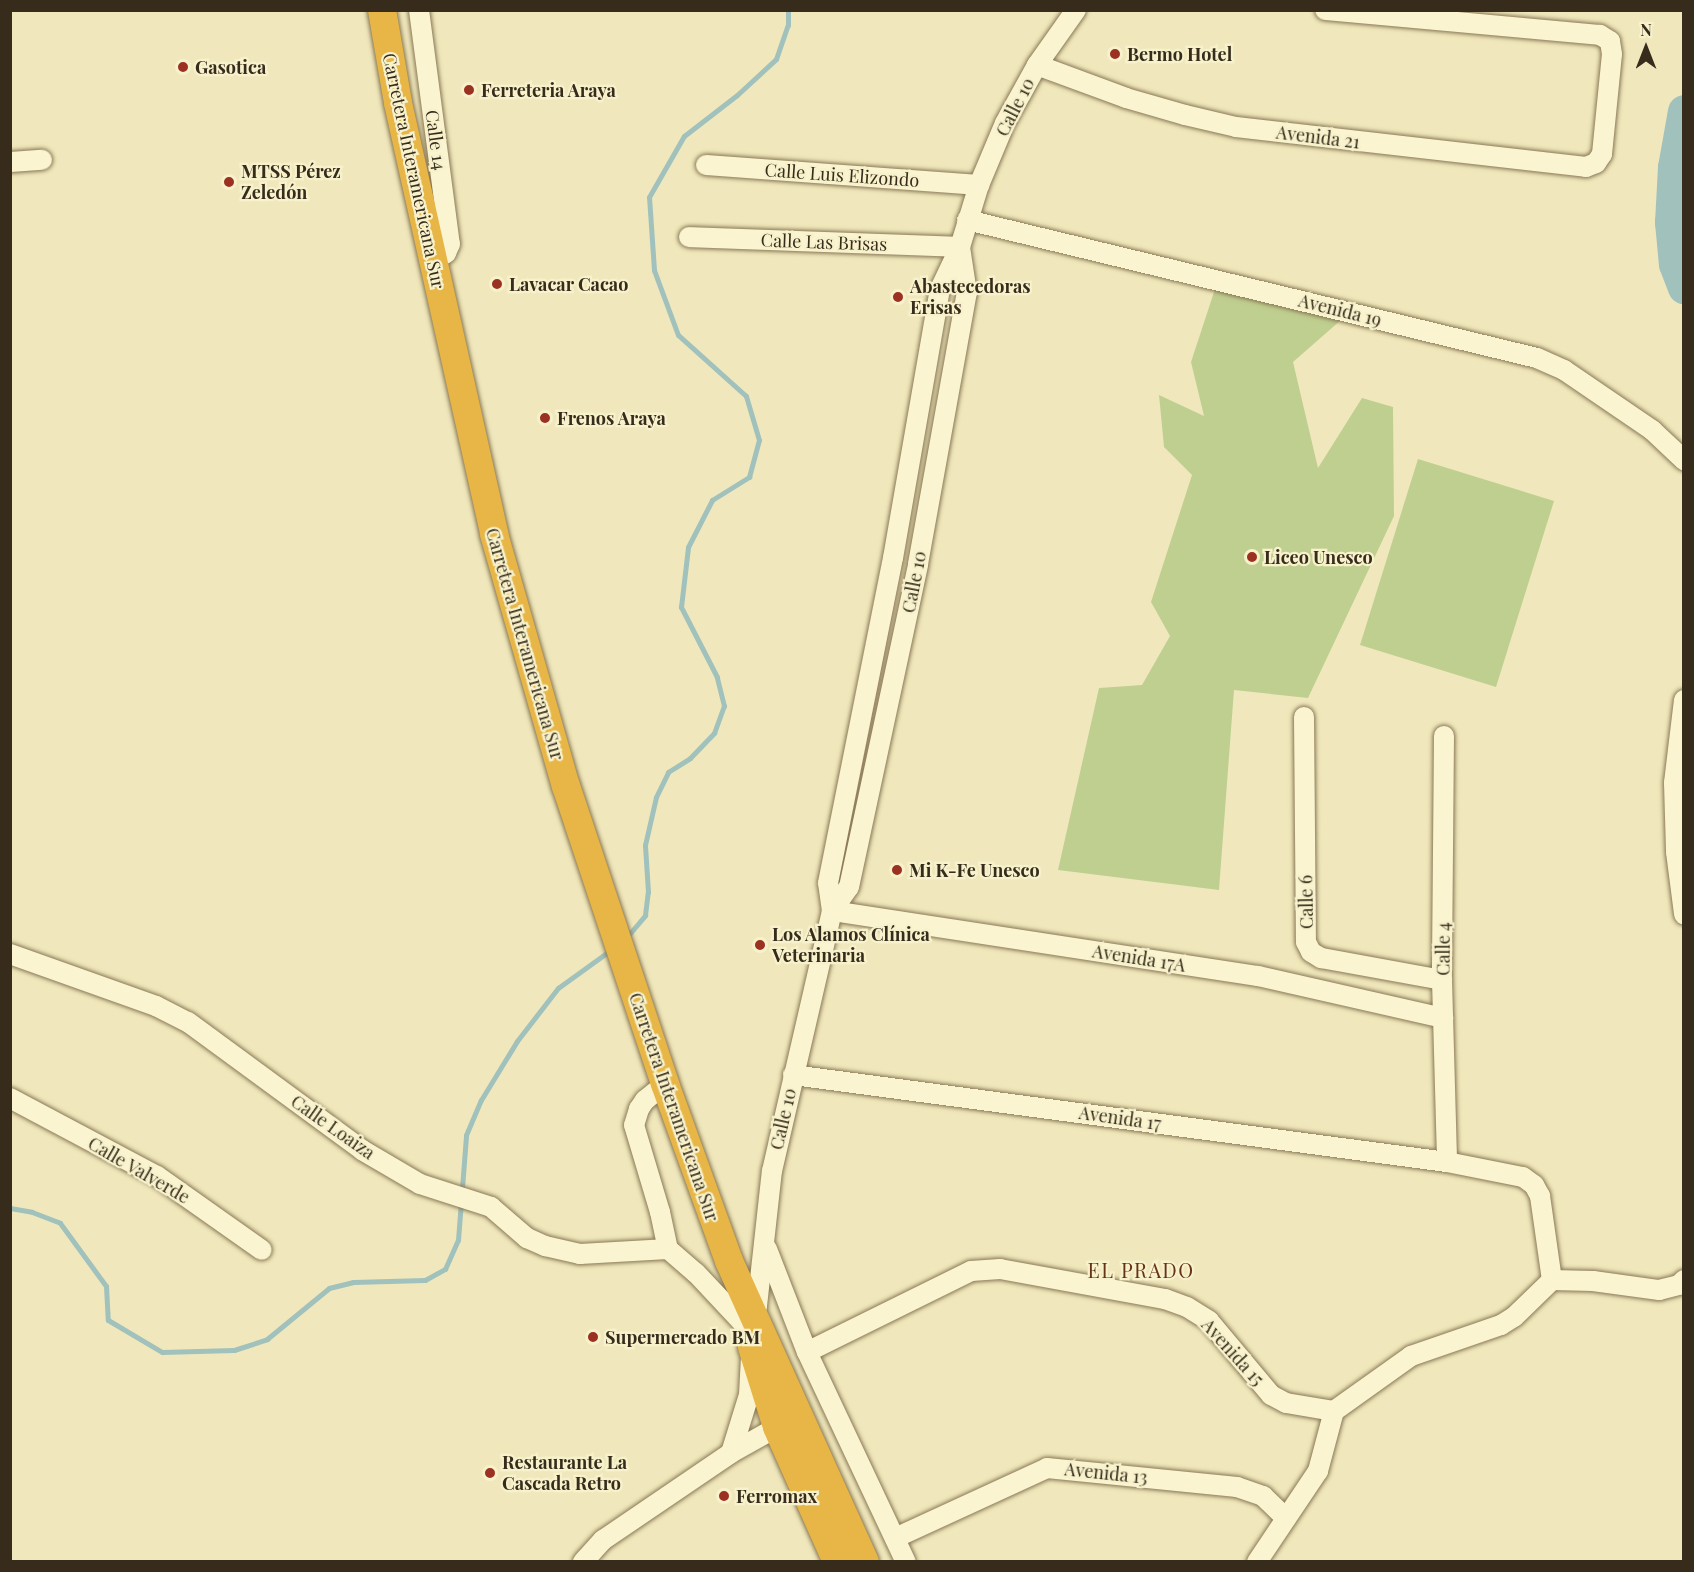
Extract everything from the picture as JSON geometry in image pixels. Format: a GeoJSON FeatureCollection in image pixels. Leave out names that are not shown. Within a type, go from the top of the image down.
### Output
{"type":"FeatureCollection","features":[{"type":"Feature","properties":{"kind":"highway","name":"Carretera Interamericana Sur"},"geometry":{"type":"LineString","coordinates":[[382,10],[398,103],[494,534],[566,786],[665,1084],[729,1261],[750,1329],[789,1421],[837,1562]]}},
{"type":"Feature","properties":{"kind":"highway","name":"Carretera Interamericana Sur"},"geometry":{"type":"LineString","coordinates":[[789,1421],[865,1562]]}},
{"type":"Feature","properties":{"kind":"street","name":"Calle 14"},"geometry":{"type":"LineString","coordinates":[[419,10],[450,244],[446,253],[433,261]]}},
{"type":"Feature","properties":{"kind":"street","name":"Calle 10"},"geometry":{"type":"LineString","coordinates":[[732,1453],[749,1395],[750,1329],[765,1246],[771,1171],[832,911],[828,883],[893,558],[940,289],[960,247],[979,185],[1005,123],[1037,65],[1076,10]]}},
{"type":"Feature","properties":{"kind":"street","name":"Avenida 21"},"geometry":{"type":"LineString","coordinates":[[1037,65],[1126,98],[1185,115],[1236,126],[1586,167],[1596,164],[1602,154],[1612,54],[1610,41],[1600,35],[1325,10]]}},
{"type":"Feature","properties":{"kind":"street"},"geometry":{"type":"LineString","coordinates":[[10,162],[42,160]]}},
{"type":"Feature","properties":{"kind":"street","name":"Calle Luis Elizondo"},"geometry":{"type":"LineString","coordinates":[[706,165],[979,185]]}},
{"type":"Feature","properties":{"kind":"street","name":"Avenida 19"},"geometry":{"type":"LineString","coordinates":[[967,220],[1537,358],[1564,370],[1652,430],[1683,460]]}},
{"type":"Feature","properties":{"kind":"street","name":"Calle Las Brisas"},"geometry":{"type":"LineString","coordinates":[[689,237],[960,247]]}},
{"type":"Feature","properties":{"kind":"street","name":"Calle 10"},"geometry":{"type":"LineString","coordinates":[[832,911],[849,887],[918,564],[967,293],[960,247]]}},
{"type":"Feature","properties":{"kind":"street"},"geometry":{"type":"LineString","coordinates":[[1683,700],[1674,783],[1676,852],[1683,914]]}},
{"type":"Feature","properties":{"kind":"street","name":"Calle 6"},"geometry":{"type":"LineString","coordinates":[[1304,717],[1306,942],[1311,952],[1321,958],[1442,980]]}},
{"type":"Feature","properties":{"kind":"street","name":"Calle 4"},"geometry":{"type":"LineString","coordinates":[[1444,736],[1442,980],[1447,1162]]}},
{"type":"Feature","properties":{"kind":"street","name":"Avenida 17A"},"geometry":{"type":"LineString","coordinates":[[832,911],[1258,976],[1443,1018]]}},
{"type":"Feature","properties":{"kind":"street","name":"Calle Loaiza"},"geometry":{"type":"LineString","coordinates":[[10,954],[156,1006],[188,1022],[362,1150],[420,1184],[491,1207],[527,1238],[545,1246],[579,1254],[668,1249]]}},
{"type":"Feature","properties":{"kind":"street","name":"Avenida 17"},"geometry":{"type":"LineString","coordinates":[[793,1075],[1447,1162],[1523,1177],[1534,1185],[1540,1196],[1552,1280]]}},
{"type":"Feature","properties":{"kind":"street"},"geometry":{"type":"LineString","coordinates":[[665,1084],[645,1100],[639,1109],[634,1125],[660,1212],[668,1249],[750,1329]]}},
{"type":"Feature","properties":{"kind":"street","name":"Calle Valverde"},"geometry":{"type":"LineString","coordinates":[[10,1098],[157,1176],[262,1250]]}},
{"type":"Feature","properties":{"kind":"street"},"geometry":{"type":"LineString","coordinates":[[765,1246],[807,1352],[906,1562]]}},
{"type":"Feature","properties":{"kind":"street","name":"Avenida 15"},"geometry":{"type":"LineString","coordinates":[[807,1352],[971,1271],[1000,1269],[1165,1299],[1187,1307],[1209,1321],[1271,1395],[1286,1403],[1334,1411]]}},
{"type":"Feature","properties":{"kind":"street"},"geometry":{"type":"LineString","coordinates":[[1257,1562],[1318,1471],[1334,1411],[1411,1356],[1502,1325],[1514,1317],[1552,1280],[1593,1281],[1659,1290],[1681,1282]]}},
{"type":"Feature","properties":{"kind":"street"},"geometry":{"type":"LineString","coordinates":[[583,1562],[603,1540],[732,1453],[789,1421]]}},
{"type":"Feature","properties":{"kind":"street","name":"Avenida 13"},"geometry":{"type":"LineString","coordinates":[[895,1538],[1047,1468],[1237,1487],[1263,1496],[1286,1518]]}},
{"type":"Feature","properties":{"kind":"green space"},"geometry":{"type":"Polygon","coordinates":[[[1215,289],[1341,320],[1293,362],[1318,468],[1362,398],[1393,407],[1394,516],[1308,698],[1234,690],[1219,890],[1058,870],[1099,688],[1142,685],[1170,636],[1151,602],[1192,475],[1164,447],[1159,395],[1204,416],[1191,362],[1215,289]]]}},
{"type":"Feature","properties":{"kind":"green space"},"geometry":{"type":"Polygon","coordinates":[[[1418,459],[1554,501],[1496,687],[1360,645],[1418,459]]]}},
{"type":"Feature","properties":{"kind":"waterway"},"geometry":{"type":"LineString","coordinates":[[626,938],[645,915],[648,892],[645,845],[656,797],[668,772],[690,758],[714,733],[724,706],[717,677],[681,607],[688,547],[712,500],[749,477],[759,440],[746,396],[678,335],[654,270],[649,197],[684,136],[737,95],[776,59],[788,25],[788,10]]}},
{"type":"Feature","properties":{"kind":"waterway"},"geometry":{"type":"LineString","coordinates":[[1684,111],[1674,167],[1671,222],[1675,264],[1684,287]]}},
{"type":"Feature","properties":{"kind":"waterway"},"geometry":{"type":"LineString","coordinates":[[10,1208],[32,1212],[60,1223],[106,1286],[108,1320],[162,1352],[234,1350],[267,1339],[329,1288],[353,1282],[425,1280],[445,1269],[458,1240],[466,1135],[481,1100],[517,1041],[558,988],[612,949]]}},
{"type":"Feature","properties":{"kind":"place","name":"Bermo Hotel"},"geometry":{"type":"Point","coordinates":[1115,54]}},
{"type":"Feature","properties":{"kind":"place","name":"Gasotica"},"geometry":{"type":"Point","coordinates":[183,67]}},
{"type":"Feature","properties":{"kind":"place","name":"Ferreteria Araya"},"geometry":{"type":"Point","coordinates":[469,90]}},
{"type":"Feature","properties":{"kind":"place","name":"MTSS Pérez Zeledón"},"geometry":{"type":"Point","coordinates":[229,182]}},
{"type":"Feature","properties":{"kind":"place","name":"Lavacar Cacao"},"geometry":{"type":"Point","coordinates":[497,284]}},
{"type":"Feature","properties":{"kind":"place","name":"Abastecedoras Erisas"},"geometry":{"type":"Point","coordinates":[898,297]}},
{"type":"Feature","properties":{"kind":"place","name":"Frenos Araya"},"geometry":{"type":"Point","coordinates":[545,418]}},
{"type":"Feature","properties":{"kind":"place","name":"Liceo Unesco"},"geometry":{"type":"Point","coordinates":[1252,557]}},
{"type":"Feature","properties":{"kind":"place","name":"Mi K-Fe Unesco"},"geometry":{"type":"Point","coordinates":[897,870]}},
{"type":"Feature","properties":{"kind":"place","name":"Los Alamos Clínica Veterinaria"},"geometry":{"type":"Point","coordinates":[760,945]}},
{"type":"Feature","properties":{"kind":"place","name":"Supermercado BM"},"geometry":{"type":"Point","coordinates":[593,1337]}},
{"type":"Feature","properties":{"kind":"place","name":"Restaurante La Cascada Retro"},"geometry":{"type":"Point","coordinates":[490,1473]}},
{"type":"Feature","properties":{"kind":"place","name":"Ferromax"},"geometry":{"type":"Point","coordinates":[724,1496]}},
{"type":"Feature","properties":{"kind":"district","name":"EL PRADO"},"geometry":{"type":"Point","coordinates":[1141,1269]}}]}
